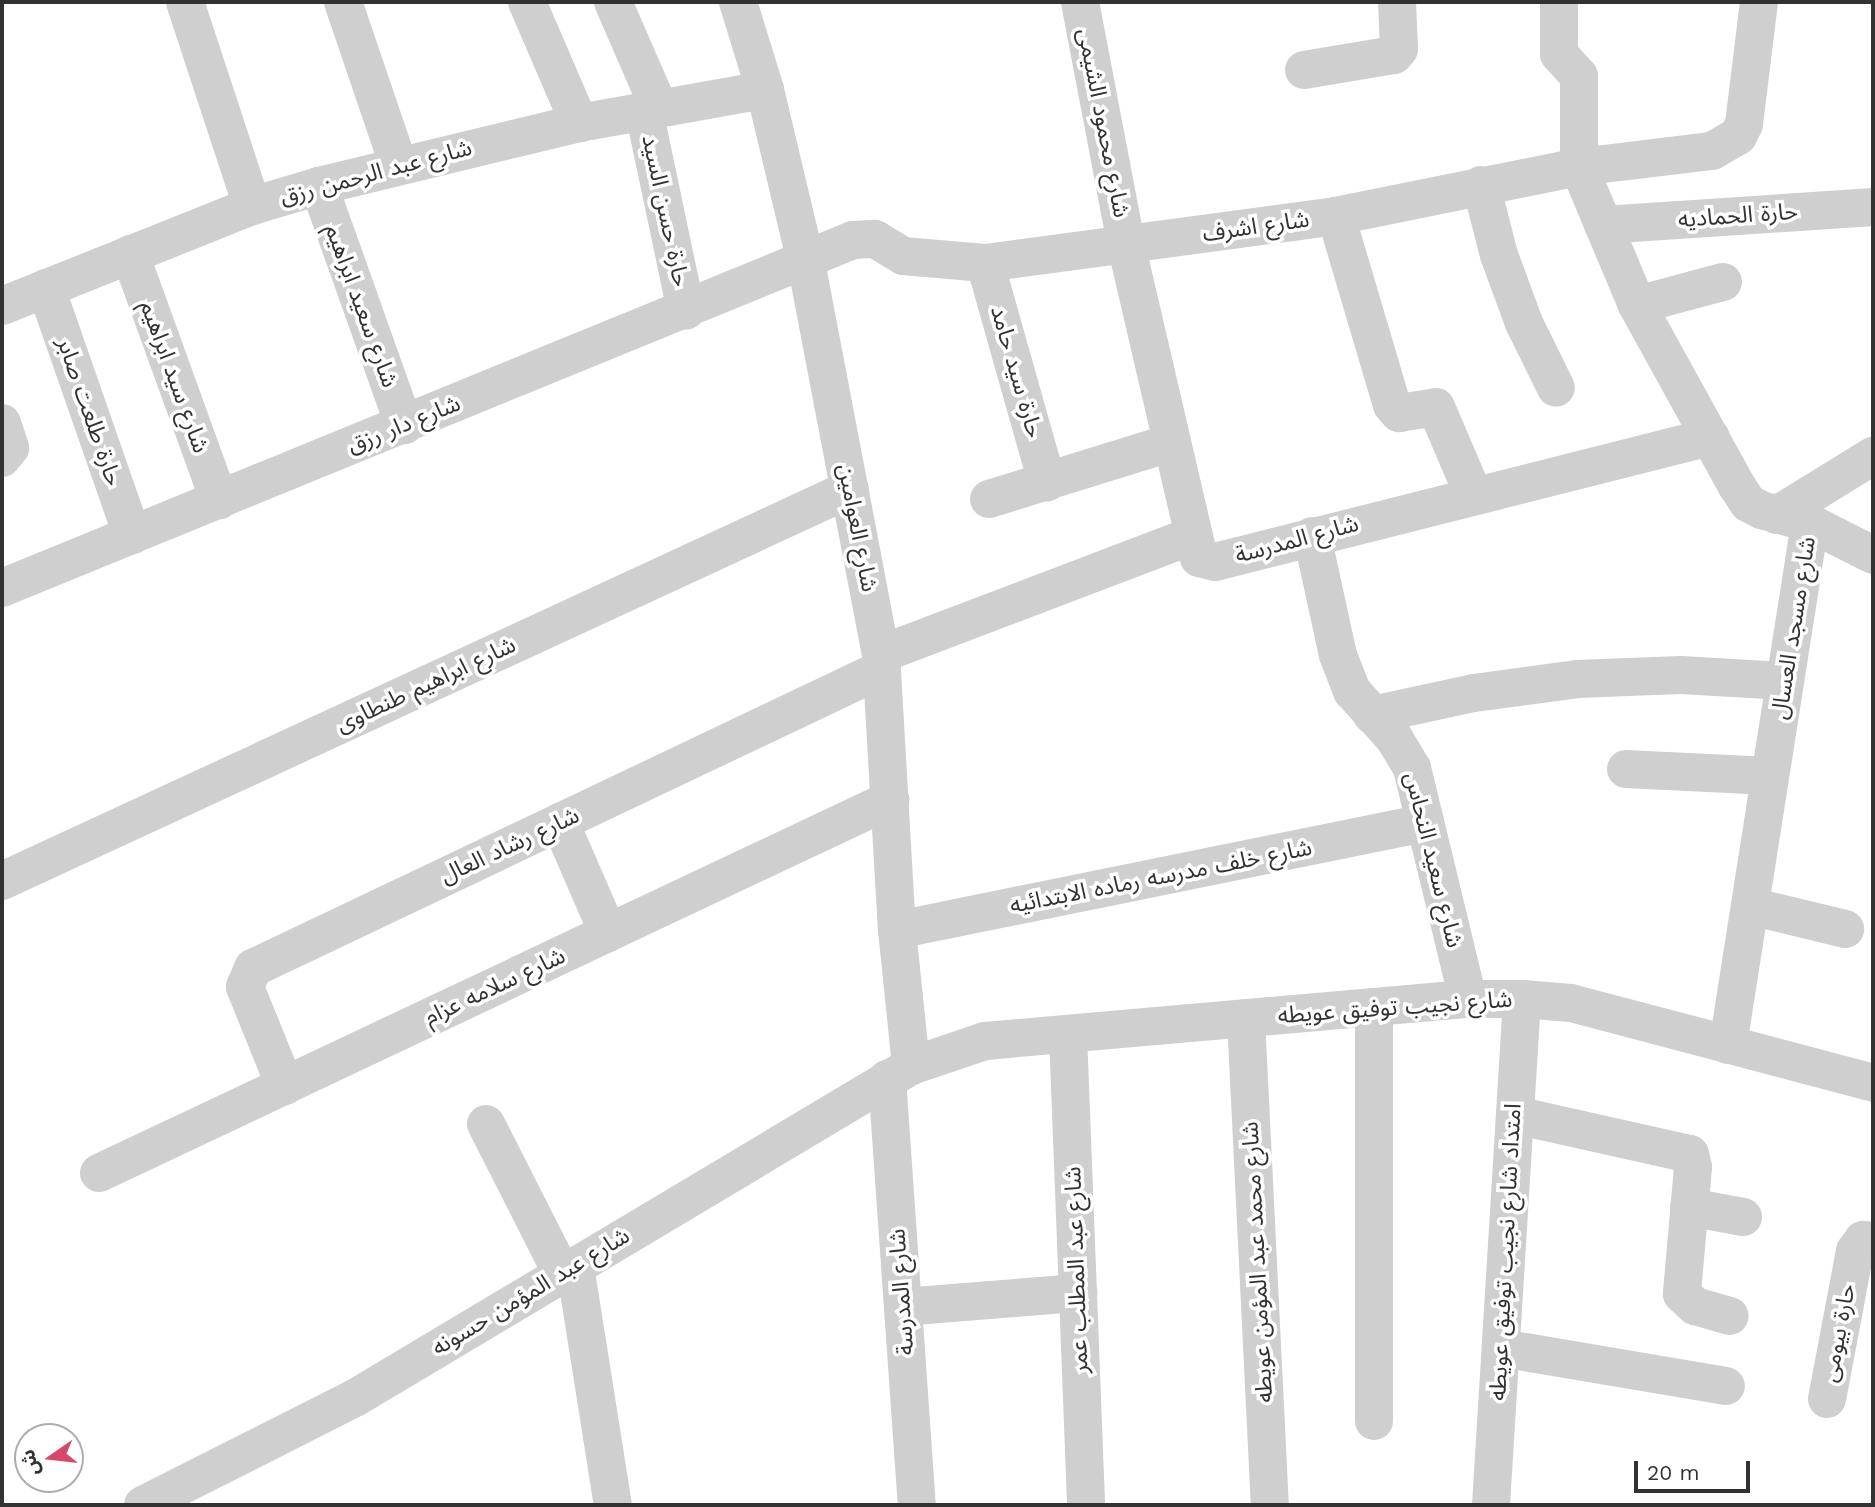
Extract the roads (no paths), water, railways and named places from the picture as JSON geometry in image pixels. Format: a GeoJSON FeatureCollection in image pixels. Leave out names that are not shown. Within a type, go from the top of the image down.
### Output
{"type":"FeatureCollection","features":[{"type":"Feature","properties":{"kind":"street"},"geometry":{"type":"LineString","coordinates":[[185,2],[252,206]]}},
{"type":"Feature","properties":{"kind":"street"},"geometry":{"type":"LineString","coordinates":[[343,2],[398,164]]}},
{"type":"Feature","properties":{"kind":"street"},"geometry":{"type":"LineString","coordinates":[[527,2],[579,123]]}},
{"type":"Feature","properties":{"kind":"street","name":"حارة حسن السيد"},"geometry":{"type":"LineString","coordinates":[[613,2],[652,109],[686,311]]}},
{"type":"Feature","properties":{"kind":"street","name":"شارع العوامين"},"geometry":{"type":"LineString","coordinates":[[737,2],[765,90],[806,262],[882,662],[897,930],[899,1072]]}},
{"type":"Feature","properties":{"kind":"street","name":"شارع محمود الشيمى"},"geometry":{"type":"LineString","coordinates":[[1080,2],[1126,244]]}},
{"type":"Feature","properties":{"kind":"street"},"geometry":{"type":"LineString","coordinates":[[1304,70],[1394,55],[1399,49],[1397,2]]}},
{"type":"Feature","properties":{"kind":"street"},"geometry":{"type":"LineString","coordinates":[[1559,2],[1559,54],[1579,76],[1579,167]]}},
{"type":"Feature","properties":{"kind":"street","name":"شارع اشرف"},"geometry":{"type":"LineString","coordinates":[[806,262],[864,237],[903,256],[985,263],[1336,216],[1579,167],[1712,151],[1732,141],[1744,124],[1759,2]]}},
{"type":"Feature","properties":{"kind":"street","name":"شارع عبد الرحمن رزق"},"geometry":{"type":"LineString","coordinates":[[2,306],[252,206],[319,186],[398,164],[579,123],[765,90]]}},
{"type":"Feature","properties":{"kind":"street","name":"شارع مسجد العسال"},"geometry":{"type":"LineString","coordinates":[[1579,167],[1637,305],[1748,503],[1793,519],[1785,681],[1728,1045]]}},
{"type":"Feature","properties":{"kind":"street"},"geometry":{"type":"LineString","coordinates":[[1481,185],[1508,278],[1556,388]]}},
{"type":"Feature","properties":{"kind":"street","name":"شارع سعيد ابراهيم"},"geometry":{"type":"LineString","coordinates":[[319,186],[404,425]]}},
{"type":"Feature","properties":{"kind":"street","name":"حارة الحماديه"},"geometry":{"type":"LineString","coordinates":[[1603,225],[1873,208]]}},
{"type":"Feature","properties":{"kind":"street"},"geometry":{"type":"LineString","coordinates":[[1336,216],[1392,405],[1399,413],[1436,407],[1474,496]]}},
{"type":"Feature","properties":{"kind":"street","name":"شارع المدرسة"},"geometry":{"type":"LineString","coordinates":[[1126,244],[1195,553],[1210,562],[1710,437]]}},
{"type":"Feature","properties":{"kind":"street","name":"شارع سيد ابراهيم"},"geometry":{"type":"LineString","coordinates":[[130,254],[219,499]]}},
{"type":"Feature","properties":{"kind":"street","name":"شارع دار رزق"},"geometry":{"type":"LineString","coordinates":[[2,588],[806,262]]}},
{"type":"Feature","properties":{"kind":"street","name":"حارة سيد حامد"},"geometry":{"type":"LineString","coordinates":[[985,263],[1047,482]]}},
{"type":"Feature","properties":{"kind":"street"},"geometry":{"type":"LineString","coordinates":[[1637,305],[1723,282]]}},
{"type":"Feature","properties":{"kind":"street","name":"حارة طلعت صابر"},"geometry":{"type":"LineString","coordinates":[[46,288],[132,535]]}},
{"type":"Feature","properties":{"kind":"street"},"geometry":{"type":"LineString","coordinates":[[2,423],[10,448],[2,458]]}},
{"type":"Feature","properties":{"kind":"street"},"geometry":{"type":"LineString","coordinates":[[989,499],[1170,443]]}},
{"type":"Feature","properties":{"kind":"street"},"geometry":{"type":"LineString","coordinates":[[1873,456],[1793,519],[1873,555]]}},
{"type":"Feature","properties":{"kind":"street","name":"شارع ابراهيم طنطاوى"},"geometry":{"type":"LineString","coordinates":[[2,881],[850,489]]}},
{"type":"Feature","properties":{"kind":"street","name":"شارع رشاد العال"},"geometry":{"type":"LineString","coordinates":[[285,1086],[245,987],[253,968],[560,822],[882,662],[1191,536]]}},
{"type":"Feature","properties":{"kind":"street","name":"شارع سعيد النحاس"},"geometry":{"type":"LineString","coordinates":[[1312,536],[1338,655],[1352,691],[1394,738],[1412,768],[1468,999]]}},
{"type":"Feature","properties":{"kind":"street"},"geometry":{"type":"LineString","coordinates":[[1372,715],[1474,693],[1577,679],[1681,675],[1785,681]]}},
{"type":"Feature","properties":{"kind":"street"},"geometry":{"type":"LineString","coordinates":[[1626,769],[1770,776]]}},
{"type":"Feature","properties":{"kind":"street","name":"شارع سلامه عزام"},"geometry":{"type":"LineString","coordinates":[[99,1173],[890,800]]}},
{"type":"Feature","properties":{"kind":"street"},"geometry":{"type":"LineString","coordinates":[[560,822],[608,933]]}},
{"type":"Feature","properties":{"kind":"street","name":"شارع خلف مدرسه رماده الابتدائيه"},"geometry":{"type":"LineString","coordinates":[[897,930],[1426,823]]}},
{"type":"Feature","properties":{"kind":"street"},"geometry":{"type":"LineString","coordinates":[[1750,906],[1844,929]]}},
{"type":"Feature","properties":{"kind":"street","name":"شارع نجيب توفيق عويطه"},"geometry":{"type":"LineString","coordinates":[[899,1072],[942,1051],[985,1041],[1468,999],[1522,999],[1571,1003],[1873,1083]]}},
{"type":"Feature","properties":{"kind":"street","name":"امتداد شارع نجيب توفيق عويطه"},"geometry":{"type":"LineString","coordinates":[[1491,1505],[1522,999]]}},
{"type":"Feature","properties":{"kind":"street"},"geometry":{"type":"LineString","coordinates":[[1374,1007],[1374,1421]]}},
{"type":"Feature","properties":{"kind":"street","name":"شارع محمد عبد المؤمن عويطه"},"geometry":{"type":"LineString","coordinates":[[1246,1018],[1270,1505]]}},
{"type":"Feature","properties":{"kind":"street","name":"شارع عبد المطلب عمر"},"geometry":{"type":"LineString","coordinates":[[1068,1034],[1086,1505]]}},
{"type":"Feature","properties":{"kind":"street","name":"شارع المدرسة"},"geometry":{"type":"LineString","coordinates":[[899,1072],[903,1307],[916,1505]]}},
{"type":"Feature","properties":{"kind":"street","name":"شارع عبد المؤمن حسونه"},"geometry":{"type":"LineString","coordinates":[[143,1505],[355,1398],[899,1072]]}},
{"type":"Feature","properties":{"kind":"street"},"geometry":{"type":"LineString","coordinates":[[1515,1115],[1685,1150],[1693,1167],[1682,1294],[1695,1306],[1730,1315]]}},
{"type":"Feature","properties":{"kind":"street"},"geometry":{"type":"LineString","coordinates":[[486,1124],[568,1270],[613,1505]]}},
{"type":"Feature","properties":{"kind":"street"},"geometry":{"type":"LineString","coordinates":[[1689,1208],[1743,1217]]}},
{"type":"Feature","properties":{"kind":"street","name":"حارة بيومى"},"geometry":{"type":"LineString","coordinates":[[1827,1399],[1855,1251],[1863,1240],[1873,1241]]}},
{"type":"Feature","properties":{"kind":"street"},"geometry":{"type":"LineString","coordinates":[[903,1307],[1078,1293]]}},
{"type":"Feature","properties":{"kind":"street"},"geometry":{"type":"LineString","coordinates":[[1500,1348],[1726,1386]]}}]}
